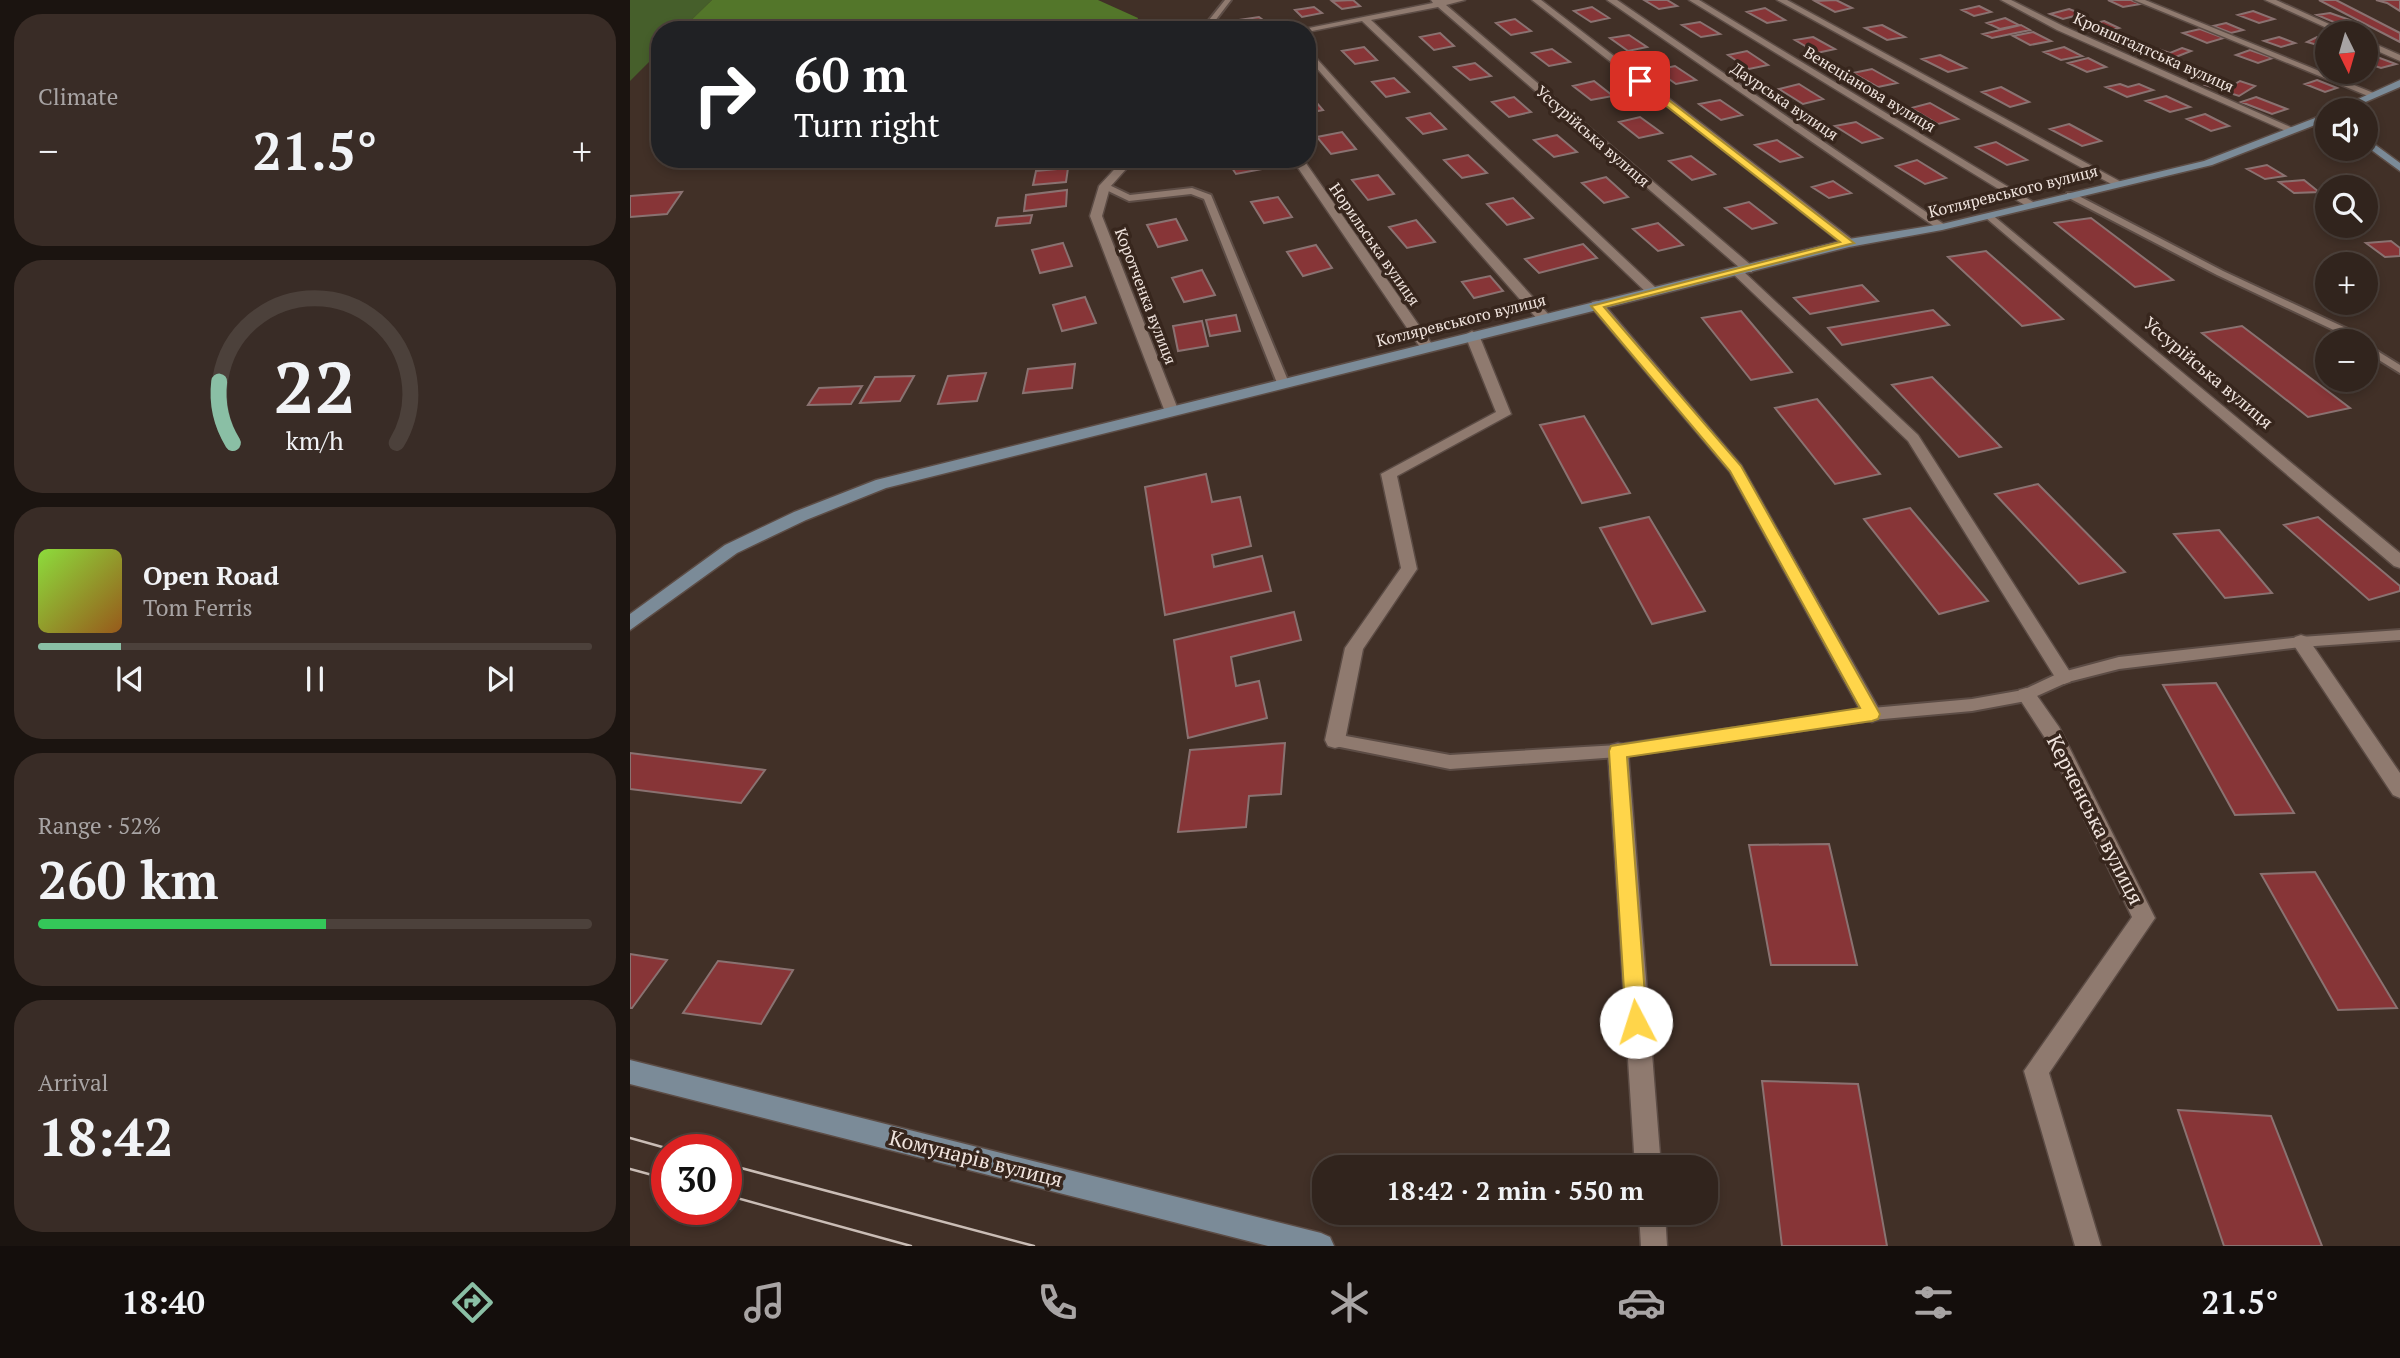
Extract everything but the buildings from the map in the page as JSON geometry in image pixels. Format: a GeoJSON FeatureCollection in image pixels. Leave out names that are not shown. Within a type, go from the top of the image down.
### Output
{"type":"FeatureCollection","features":[{"type":"Feature","properties":{"kind":"street"},"geometry":{"type":"LineString","coordinates":[[1316,27],[1437,2],[1461,0]]}},
{"type":"Feature","properties":{"kind":"street"},"geometry":{"type":"LineString","coordinates":[[1536,0],[1849,243]]}},
{"type":"Feature","properties":{"kind":"street","name":"Даурська вулиця"},"geometry":{"type":"LineString","coordinates":[[1611,0],[1942,227]]}},
{"type":"Feature","properties":{"kind":"street","name":"Венеціанова вулиця"},"geometry":{"type":"LineString","coordinates":[[1693,0],[2032,205]]}},
{"type":"Feature","properties":{"kind":"street","name":"Венеціанова вулиця"},"geometry":{"type":"LineString","coordinates":[[1781,0],[2117,183]]}},
{"type":"Feature","properties":{"kind":"street","name":"Кронштадтська вулиця"},"geometry":{"type":"LineString","coordinates":[[2006,0],[2060,28],[2292,130]]}},
{"type":"Feature","properties":{"kind":"street"},"geometry":{"type":"LineString","coordinates":[[2138,0],[2371,94]]}},
{"type":"Feature","properties":{"kind":"street"},"geometry":{"type":"LineString","coordinates":[[2269,0],[2317,21]]}},
{"type":"Feature","properties":{"kind":"street","name":"Уссурійська вулиця"},"geometry":{"type":"LineString","coordinates":[[1437,2],[1742,270],[1913,438],[2064,677]]}},
{"type":"Feature","properties":{"kind":"street"},"geometry":{"type":"LineString","coordinates":[[1364,18],[1652,291]]}},
{"type":"Feature","properties":{"kind":"street"},"geometry":{"type":"LineString","coordinates":[[2378,48],[2400,58]]}},
{"type":"Feature","properties":{"kind":"street"},"geometry":{"type":"LineString","coordinates":[[1316,61],[1544,318]]}},
{"type":"Feature","properties":{"kind":"street"},"geometry":{"type":"LineString","coordinates":[[2363,98],[2400,83]]}},
{"type":"Feature","properties":{"kind":"street","name":"Котляревського вулиця"},"geometry":{"type":"LineString","coordinates":[[630,623],[731,549],[800,516],[881,484],[1849,243],[1942,227],[2207,163],[2315,121]]}},
{"type":"Feature","properties":{"kind":"street"},"geometry":{"type":"LineString","coordinates":[[2378,151],[2400,168]]}},
{"type":"Feature","properties":{"kind":"street","name":"Коротченка вулиця"},"geometry":{"type":"LineString","coordinates":[[1122,168],[1105,186],[1096,216],[1172,412]]}},
{"type":"Feature","properties":{"kind":"street","name":"Норильська вулиця"},"geometry":{"type":"LineString","coordinates":[[1303,168],[1427,347]]}},
{"type":"Feature","properties":{"kind":"street","name":"Уссурійська вулиця"},"geometry":{"type":"LineString","coordinates":[[1990,216],[2400,562]]}},
{"type":"Feature","properties":{"kind":"street"},"geometry":{"type":"LineString","coordinates":[[1597,306],[1736,469],[1872,714]]}},
{"type":"Feature","properties":{"kind":"street"},"geometry":{"type":"LineString","coordinates":[[1335,740],[1353,648],[1409,569],[1389,474],[1504,414],[1472,335]]}},
{"type":"Feature","properties":{"kind":"street"},"geometry":{"type":"LineString","coordinates":[[2301,642],[2400,789]]}},
{"type":"Feature","properties":{"kind":"street","name":"Керченська вулиця"},"geometry":{"type":"LineString","coordinates":[[2026,695],[2052,733],[2144,918],[2036,1072],[2088,1246]]}},
{"type":"Feature","properties":{"kind":"street"},"geometry":{"type":"LineString","coordinates":[[1618,751],[1647,1155]]}},
{"type":"Feature","properties":{"kind":"street","name":"Комунарів вулиця"},"geometry":{"type":"LineString","coordinates":[[630,1072],[1321,1246]]}},
{"type":"Feature","properties":{"kind":"street"},"geometry":{"type":"LineString","coordinates":[[1653,1225],[1654,1246]]}},
{"type":"Feature","properties":{"kind":"lane"},"geometry":{"type":"LineString","coordinates":[[1212,21],[1228,0]]}},
{"type":"Feature","properties":{"kind":"lane"},"geometry":{"type":"LineString","coordinates":[[1105,186],[1129,198],[1192,191],[1208,197],[1283,383]]}},
{"type":"Feature","properties":{"kind":"lane"},"geometry":{"type":"LineString","coordinates":[[2070,195],[2220,273],[2340,329]]}},
{"type":"Feature","properties":{"kind":"lane"},"geometry":{"type":"LineString","coordinates":[[2378,354],[2400,370]]}},
{"type":"Feature","properties":{"kind":"lane"},"geometry":{"type":"LineString","coordinates":[[1335,740],[1450,762],[1618,751],[1872,714],[1972,705],[2026,695],[2064,677],[2119,663],[2301,642],[2400,635]]}},
{"type":"Feature","properties":{"kind":"green space"},"geometry":{"type":"Polygon","coordinates":[[[630,0],[712,0],[690,21],[651,21],[651,60],[630,81],[630,0]]]}},
{"type":"Feature","properties":{"kind":"green space"},"geometry":{"type":"Polygon","coordinates":[[[712,0],[1098,0],[1138,18],[1137,21],[690,21],[712,0]]]}},
{"type":"Feature","properties":{"kind":"tram line"},"geometry":{"type":"LineString","coordinates":[[630,1138],[651,1144]]}},
{"type":"Feature","properties":{"kind":"tram line"},"geometry":{"type":"LineString","coordinates":[[742,1168],[1034,1246]]}},
{"type":"Feature","properties":{"kind":"tram line"},"geometry":{"type":"LineString","coordinates":[[630,1169],[651,1175]]}},
{"type":"Feature","properties":{"kind":"tram line"},"geometry":{"type":"LineString","coordinates":[[742,1199],[911,1246]]}},
{"type":"Feature","properties":{"kind":"route"},"geometry":{"type":"LineString","coordinates":[[1636,1022],[1618,751],[1872,714],[1736,469],[1597,306],[1849,243],[1640,81]]}}]}
